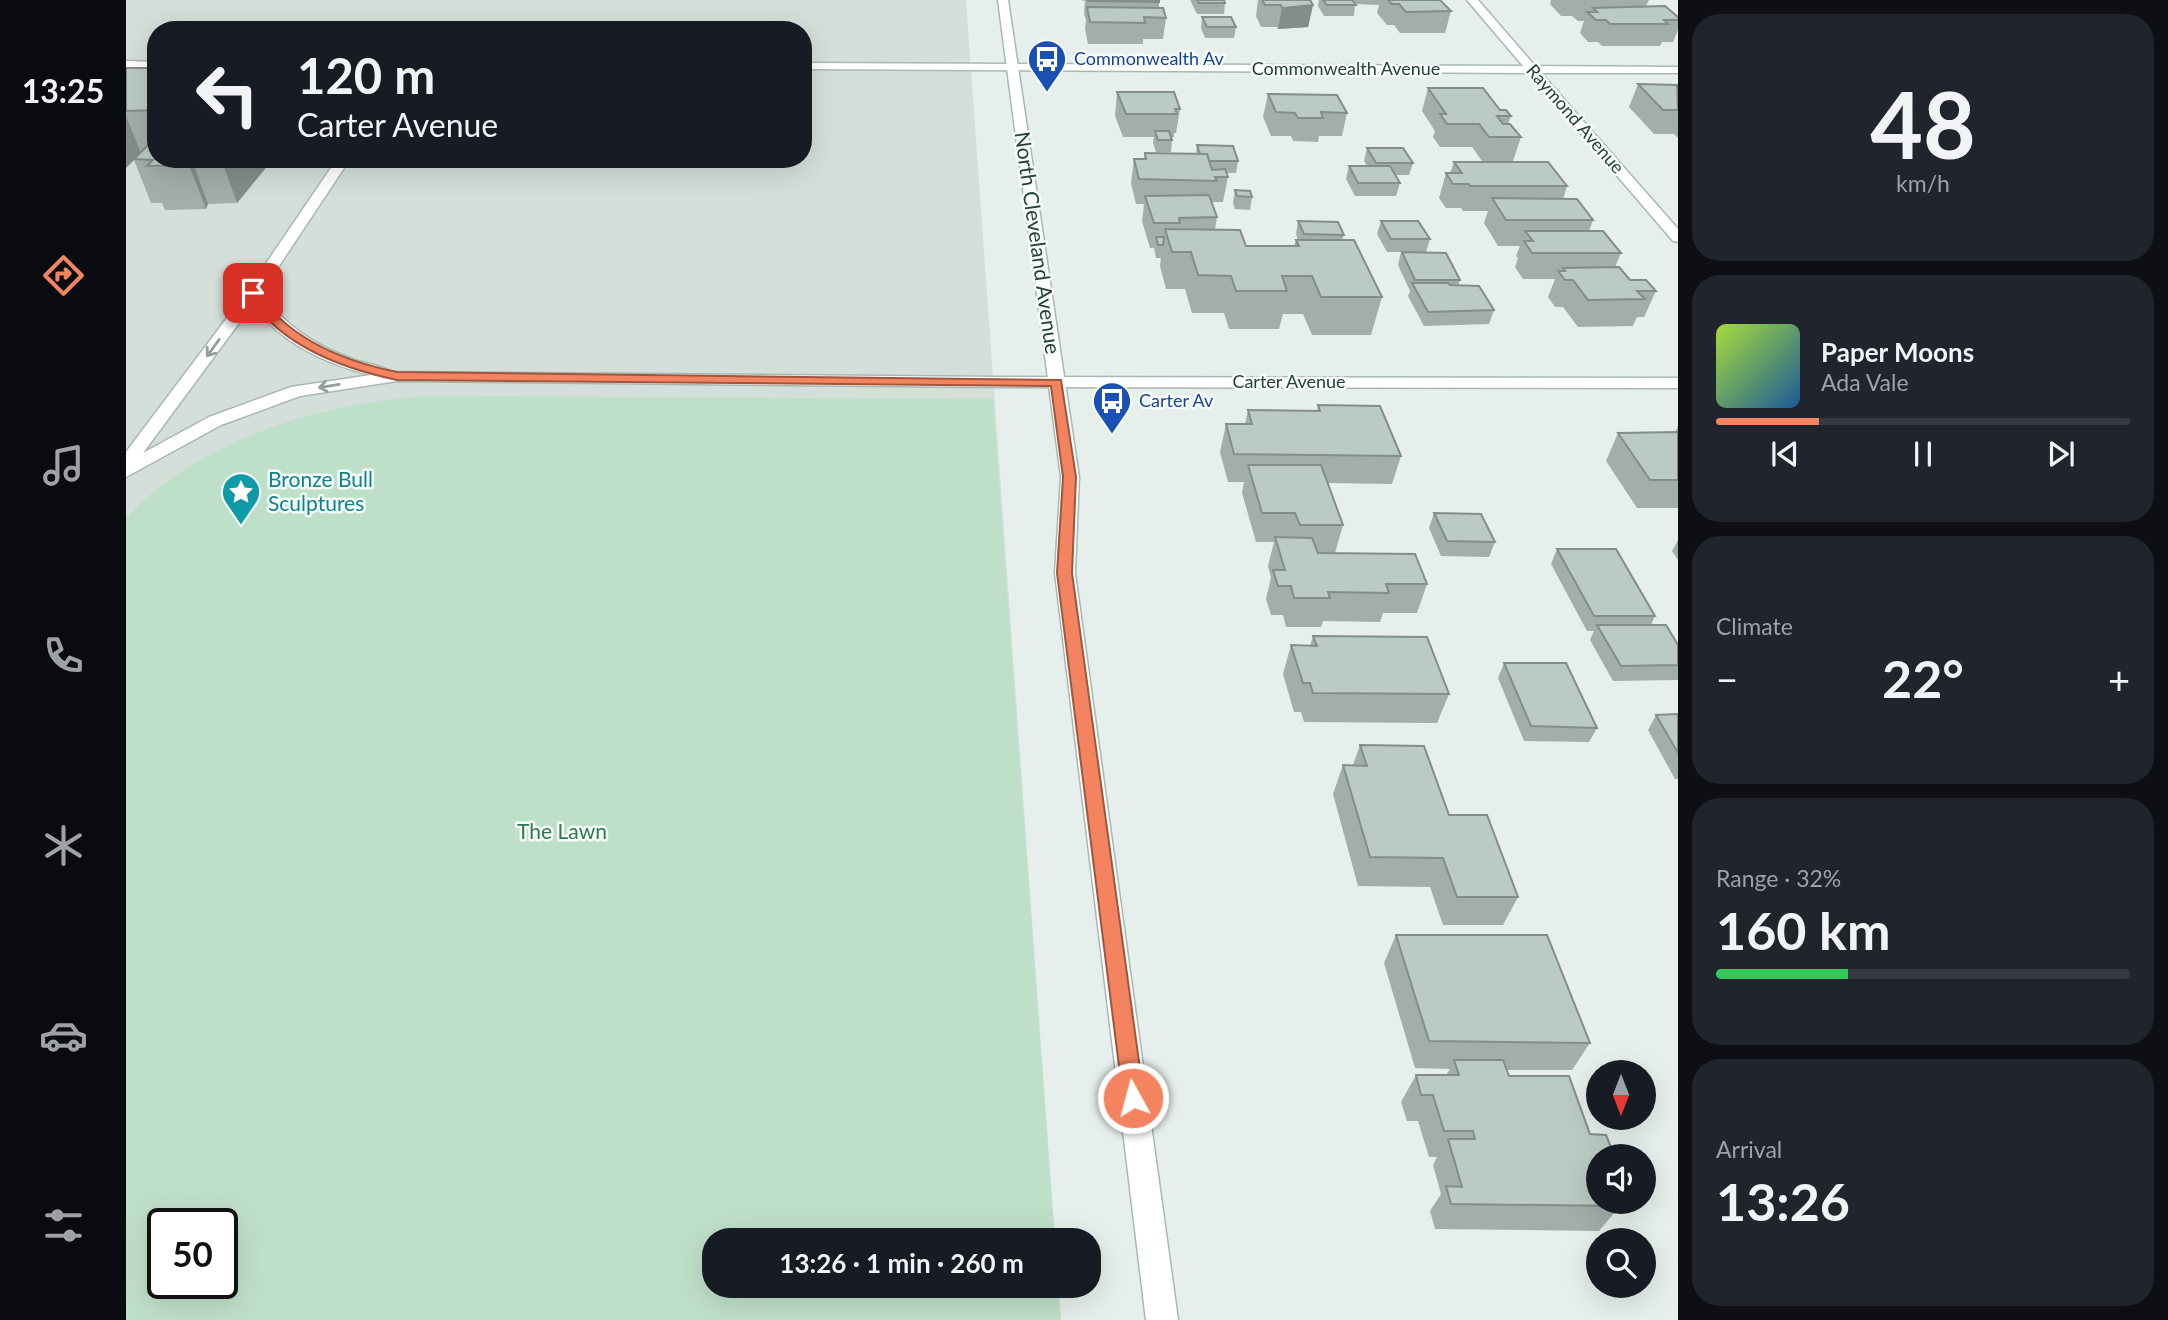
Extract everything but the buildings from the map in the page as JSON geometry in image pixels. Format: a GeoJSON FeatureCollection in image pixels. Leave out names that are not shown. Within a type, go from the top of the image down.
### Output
{"type":"FeatureCollection","features":[{"type":"Feature","properties":{"kind":"street","name":"North Cleveland Avenue"},"geometry":{"type":"LineString","coordinates":[[1003,0],[1070,477],[1065,573],[1163,1320]]}},
{"type":"Feature","properties":{"kind":"street","name":"Raymond Avenue"},"geometry":{"type":"LineString","coordinates":[[1472,0],[1678,238]]}},
{"type":"Feature","properties":{"kind":"street"},"geometry":{"type":"LineString","coordinates":[[126,64],[147,65]]}},
{"type":"Feature","properties":{"kind":"street","name":"Commonwealth Avenue"},"geometry":{"type":"LineString","coordinates":[[812,66],[1678,70]]}},
{"type":"Feature","properties":{"kind":"street"},"geometry":{"type":"LineString","coordinates":[[126,464],[253,293],[338,168]]}},
{"type":"Feature","properties":{"kind":"street","name":"Carter Avenue"},"geometry":{"type":"LineString","coordinates":[[253,293],[262,309],[280,327],[303,342],[361,369],[397,376]]}},
{"type":"Feature","properties":{"kind":"street","name":"Carter Avenue"},"geometry":{"type":"LineString","coordinates":[[126,472],[166,446],[215,421],[297,391],[397,376],[1056,382],[1678,383]]}},
{"type":"Feature","properties":{"kind":"shaded area","name":"The Lawn"},"geometry":{"type":"Polygon","coordinates":[[[126,0],[966,0],[1054,1228],[702,1228],[702,1298],[1059,1298],[1061,1320],[126,1320],[126,0]]]}},
{"type":"Feature","properties":{"kind":"green space","name":"The Lawn"},"geometry":{"type":"Polygon","coordinates":[[[428,396],[993,399],[1054,1228],[702,1228],[702,1298],[1059,1298],[1061,1320],[126,1320],[126,518],[156,490],[190,466],[227,446],[265,430],[347,407],[428,396]]]}},
{"type":"Feature","properties":{"kind":"place","name":"Commonwealth Av"},"geometry":{"type":"Point","coordinates":[1047,93]}},
{"type":"Feature","properties":{"kind":"place","name":"Carter Av"},"geometry":{"type":"Point","coordinates":[1112,435]}},
{"type":"Feature","properties":{"kind":"place","name":"Bronze Bull Sculptures"},"geometry":{"type":"Point","coordinates":[241,526]}},
{"type":"Feature","properties":{"kind":"route"},"geometry":{"type":"LineString","coordinates":[[253,293],[262,309],[280,327],[303,342],[361,369],[397,376],[1056,382],[1070,477],[1065,573],[1133,1098]]}}]}
